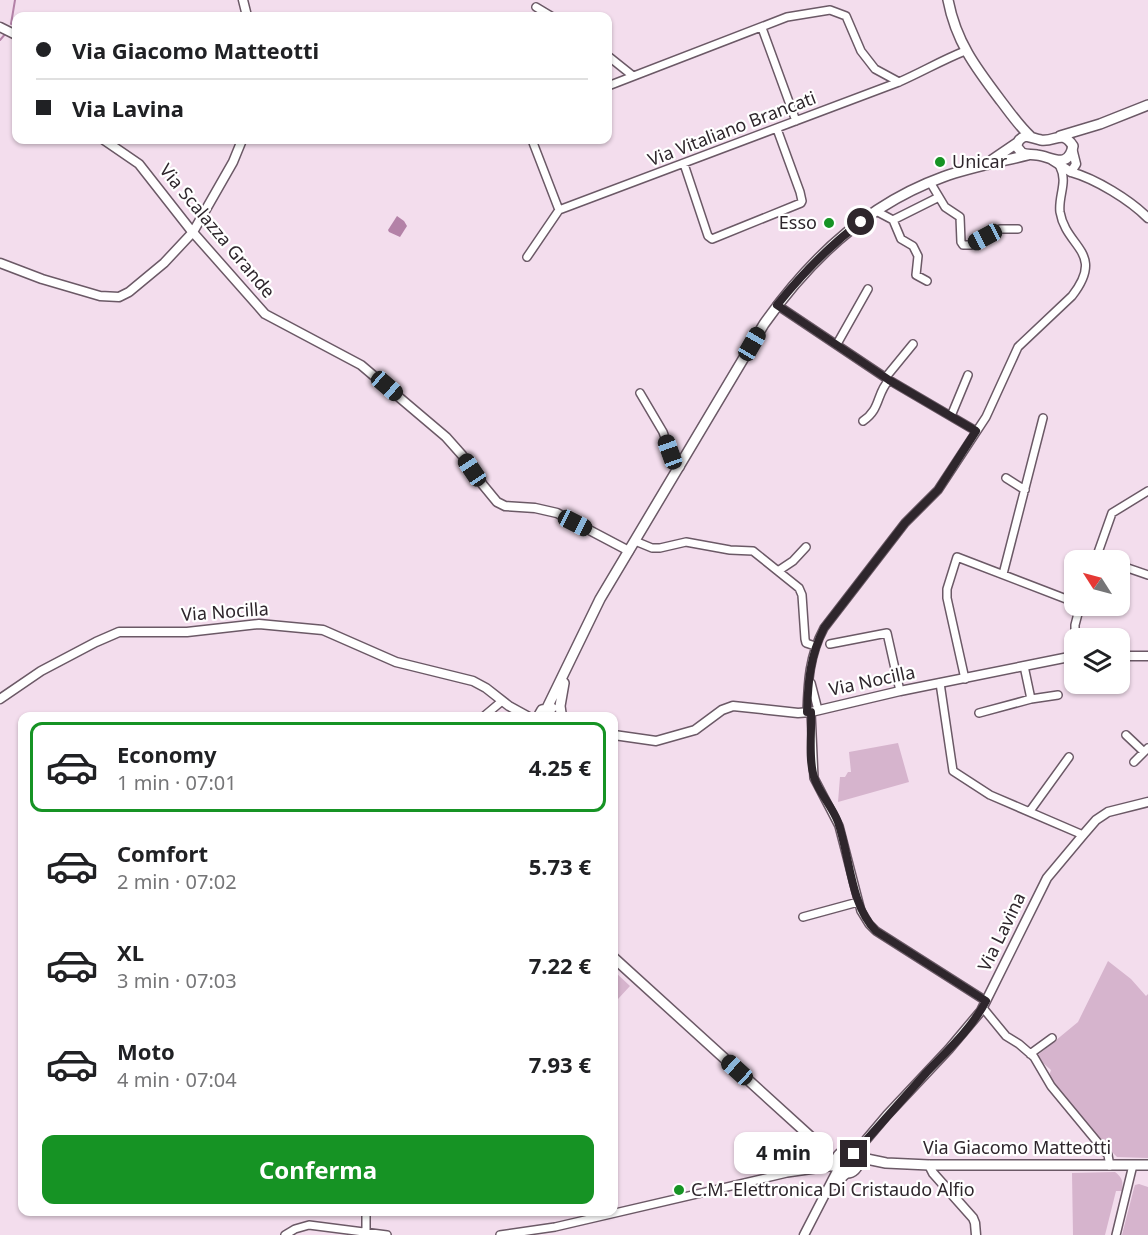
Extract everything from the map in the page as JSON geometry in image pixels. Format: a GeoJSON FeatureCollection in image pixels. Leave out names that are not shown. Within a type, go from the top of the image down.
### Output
{"type":"FeatureCollection","features":[{"type":"Feature","properties":{"kind":"main road"},"geometry":{"type":"LineString","coordinates":[[948,0],[955,26],[969,58],[1016,122],[1031,137]]}},
{"type":"Feature","properties":{"kind":"main road"},"geometry":{"type":"LineString","coordinates":[[986,163],[1026,136],[1045,140],[1100,124],[1148,105]]}},
{"type":"Feature","properties":{"kind":"main road"},"geometry":{"type":"LineString","coordinates":[[1016,122],[1019,131],[1019,151],[1028,155]]}},
{"type":"Feature","properties":{"kind":"main road"},"geometry":{"type":"LineString","coordinates":[[542,712],[600,599],[777,305],[796,282],[842,236],[876,211],[930,182],[986,163],[1028,155],[1064,160],[1085,134],[1100,124]]}},
{"type":"Feature","properties":{"kind":"main road"},"geometry":{"type":"LineString","coordinates":[[1060,136],[1068,140],[1073,147]]}},
{"type":"Feature","properties":{"kind":"main road"},"geometry":{"type":"LineString","coordinates":[[561,712],[561,693],[570,661]]}},
{"type":"Feature","properties":{"kind":"main road"},"geometry":{"type":"LineString","coordinates":[[542,712],[552,708],[557,712]]}},
{"type":"Feature","properties":{"kind":"main road"},"geometry":{"type":"LineString","coordinates":[[618,962],[843,1169]]}},
{"type":"Feature","properties":{"kind":"main road"},"geometry":{"type":"LineString","coordinates":[[812,1138],[828,1149],[886,1163]]}},
{"type":"Feature","properties":{"kind":"main road"},"geometry":{"type":"LineString","coordinates":[[843,1169],[837,1157],[852,1154]]}},
{"type":"Feature","properties":{"kind":"main road"},"geometry":{"type":"LineString","coordinates":[[843,1169],[858,1162],[852,1154]]}},
{"type":"Feature","properties":{"kind":"main road"},"geometry":{"type":"LineString","coordinates":[[843,1169],[886,1163]]}},
{"type":"Feature","properties":{"kind":"main road","name":"Via Giacomo Matteotti"},"geometry":{"type":"LineString","coordinates":[[886,1163],[1148,1166]]}},
{"type":"Feature","properties":{"kind":"street"},"geometry":{"type":"LineString","coordinates":[[536,7],[544,12]]}},
{"type":"Feature","properties":{"kind":"street"},"geometry":{"type":"LineString","coordinates":[[612,84],[802,13],[830,10],[846,16],[861,51],[875,69],[899,82]]}},
{"type":"Feature","properties":{"kind":"street"},"geometry":{"type":"LineString","coordinates":[[762,28],[796,121]]}},
{"type":"Feature","properties":{"kind":"street","name":"Via Vitaliano Brancati"},"geometry":{"type":"LineString","coordinates":[[559,210],[899,82],[934,63],[965,51]]}},
{"type":"Feature","properties":{"kind":"street"},"geometry":{"type":"LineString","coordinates":[[612,59],[633,76]]}},
{"type":"Feature","properties":{"kind":"street"},"geometry":{"type":"LineString","coordinates":[[684,164],[708,236],[712,239],[801,203],[800,192],[777,129]]}},
{"type":"Feature","properties":{"kind":"street","name":"Via Scalazza Grande"},"geometry":{"type":"LineString","coordinates":[[110,144],[139,164],[193,232],[265,314],[361,364],[446,437],[497,502],[505,506],[535,508],[557,513],[629,551]]}},
{"type":"Feature","properties":{"kind":"street"},"geometry":{"type":"LineString","coordinates":[[0,263],[42,279],[90,293],[119,297],[129,292],[164,263],[193,232],[222,182],[240,144]]}},
{"type":"Feature","properties":{"kind":"street"},"geometry":{"type":"LineString","coordinates":[[527,257],[559,210],[534,144]]}},
{"type":"Feature","properties":{"kind":"street"},"geometry":{"type":"LineString","coordinates":[[1073,147],[1073,168]]}},
{"type":"Feature","properties":{"kind":"street"},"geometry":{"type":"LineString","coordinates":[[1052,160],[1060,166],[1073,168],[1128,202],[1148,218]]}},
{"type":"Feature","properties":{"kind":"street"},"geometry":{"type":"LineString","coordinates":[[1060,166],[1064,179],[1060,203],[1061,217],[1084,254],[1083,279],[1072,296],[1018,347],[986,417],[938,490],[905,523],[824,628],[814,646],[809,677],[814,778],[839,826],[858,903],[865,918],[876,931],[984,1005],[1006,1036],[1019,1044],[1041,1066],[1051,1086],[1108,1155],[1110,1166]]}},
{"type":"Feature","properties":{"kind":"street"},"geometry":{"type":"LineString","coordinates":[[930,182],[945,207],[960,217],[963,245],[971,245],[1000,229],[1017,230]]}},
{"type":"Feature","properties":{"kind":"street"},"geometry":{"type":"LineString","coordinates":[[893,220],[939,197]]}},
{"type":"Feature","properties":{"kind":"street"},"geometry":{"type":"LineString","coordinates":[[876,211],[893,220],[901,239],[913,246],[918,256],[916,275],[927,281]]}},
{"type":"Feature","properties":{"kind":"street"},"geometry":{"type":"LineString","coordinates":[[837,344],[868,289]]}},
{"type":"Feature","properties":{"kind":"street"},"geometry":{"type":"LineString","coordinates":[[777,305],[887,378],[976,431]]}},
{"type":"Feature","properties":{"kind":"street"},"geometry":{"type":"LineString","coordinates":[[863,421],[872,415],[887,378],[913,344]]}},
{"type":"Feature","properties":{"kind":"street"},"geometry":{"type":"LineString","coordinates":[[951,416],[968,375]]}},
{"type":"Feature","properties":{"kind":"street"},"geometry":{"type":"LineString","coordinates":[[640,393],[680,467]]}},
{"type":"Feature","properties":{"kind":"street"},"geometry":{"type":"LineString","coordinates":[[1003,574],[1043,418]]}},
{"type":"Feature","properties":{"kind":"street"},"geometry":{"type":"LineString","coordinates":[[1006,478],[1025,490]]}},
{"type":"Feature","properties":{"kind":"street"},"geometry":{"type":"LineString","coordinates":[[1099,550],[1112,513],[1148,491]]}},
{"type":"Feature","properties":{"kind":"street"},"geometry":{"type":"LineString","coordinates":[[635,540],[652,548],[686,542],[730,550],[753,551],[801,591],[805,639],[807,643],[814,646]]}},
{"type":"Feature","properties":{"kind":"street"},"geometry":{"type":"LineString","coordinates":[[778,571],[793,561],[806,547]]}},
{"type":"Feature","properties":{"kind":"street"},"geometry":{"type":"LineString","coordinates":[[965,679],[947,598],[947,589],[957,557],[1064,598]]}},
{"type":"Feature","properties":{"kind":"street"},"geometry":{"type":"LineString","coordinates":[[1130,569],[1148,575]]}},
{"type":"Feature","properties":{"kind":"street","name":"Via Nocilla"},"geometry":{"type":"LineString","coordinates":[[0,699],[40,670],[119,633],[187,632],[259,624],[323,630],[396,662],[473,681],[521,712]]}},
{"type":"Feature","properties":{"kind":"street"},"geometry":{"type":"LineString","coordinates":[[830,644],[887,633],[900,691]]}},
{"type":"Feature","properties":{"kind":"street"},"geometry":{"type":"LineString","coordinates":[[1130,656],[1148,656]]}},
{"type":"Feature","properties":{"kind":"street","name":"Via Nocilla"},"geometry":{"type":"LineString","coordinates":[[618,736],[656,741],[695,730],[733,706],[812,711],[1064,658]]}},
{"type":"Feature","properties":{"kind":"street"},"geometry":{"type":"LineString","coordinates":[[1024,666],[1031,699]]}},
{"type":"Feature","properties":{"kind":"street"},"geometry":{"type":"LineString","coordinates":[[809,677],[812,711]]}},
{"type":"Feature","properties":{"kind":"street"},"geometry":{"type":"LineString","coordinates":[[940,683],[952,771],[990,795],[1083,835]]}},
{"type":"Feature","properties":{"kind":"street"},"geometry":{"type":"LineString","coordinates":[[979,713],[1031,699],[1058,695]]}},
{"type":"Feature","properties":{"kind":"street"},"geometry":{"type":"LineString","coordinates":[[489,712],[502,701]]}},
{"type":"Feature","properties":{"kind":"street"},"geometry":{"type":"LineString","coordinates":[[1126,735],[1146,750],[1134,762]]}},
{"type":"Feature","properties":{"kind":"street"},"geometry":{"type":"LineString","coordinates":[[1030,811],[1069,757]]}},
{"type":"Feature","properties":{"kind":"street","name":"Via Lavina"},"geometry":{"type":"LineString","coordinates":[[852,1154],[949,1049],[984,1005],[1047,878],[1083,835],[1096,820],[1108,812],[1148,802]]}},
{"type":"Feature","properties":{"kind":"street"},"geometry":{"type":"LineString","coordinates":[[803,917],[858,903]]}},
{"type":"Feature","properties":{"kind":"street"},"geometry":{"type":"LineString","coordinates":[[1030,1054],[1052,1038]]}},
{"type":"Feature","properties":{"kind":"street"},"geometry":{"type":"LineString","coordinates":[[929,1165],[933,1173],[973,1218],[976,1235]]}},
{"type":"Feature","properties":{"kind":"street"},"geometry":{"type":"LineString","coordinates":[[1116,1235],[1133,1165]]}},
{"type":"Feature","properties":{"kind":"street"},"geometry":{"type":"LineString","coordinates":[[618,1212],[787,1173],[829,1167],[843,1169],[829,1189],[804,1235]]}},
{"type":"Feature","properties":{"kind":"street"},"geometry":{"type":"LineString","coordinates":[[366,1216],[366,1233]]}},
{"type":"Feature","properties":{"kind":"street"},"geometry":{"type":"LineString","coordinates":[[500,1235],[555,1227],[602,1216]]}},
{"type":"Feature","properties":{"kind":"street"},"geometry":{"type":"LineString","coordinates":[[285,1235],[295,1228],[309,1225],[387,1235]]}},
{"type":"Feature","properties":{"kind":"shaded area"},"geometry":{"type":"Polygon","coordinates":[[[397,216],[407,226],[400,237],[388,230],[397,216]]]}},
{"type":"Feature","properties":{"kind":"shaded area"},"geometry":{"type":"Polygon","coordinates":[[[898,743],[909,782],[838,802],[840,777],[845,777],[848,772],[851,772],[849,752],[898,743]]]}},
{"type":"Feature","properties":{"kind":"shaded area"},"geometry":{"type":"Polygon","coordinates":[[[1108,961],[1131,979],[1146,996],[1148,994],[1148,1158],[1117,1157],[1086,1126],[1048,1079],[1051,1070],[1038,1055],[1078,1022],[1108,961]]]}},
{"type":"Feature","properties":{"kind":"shaded area"},"geometry":{"type":"Polygon","coordinates":[[[618,975],[630,986],[618,999],[618,975]]]}},
{"type":"Feature","properties":{"kind":"shaded area"},"geometry":{"type":"Polygon","coordinates":[[[1115,1172],[1122,1180],[1122,1191],[1116,1191],[1105,1235],[1073,1235],[1072,1173],[1115,1172]]]}},
{"type":"Feature","properties":{"kind":"shaded area"},"geometry":{"type":"Polygon","coordinates":[[[1135,1185],[1148,1187],[1148,1235],[1122,1235],[1135,1185]]]}},
{"type":"Feature","properties":{"kind":"waterway"},"geometry":{"type":"LineString","coordinates":[[13,12],[15,0]]}},
{"type":"Feature","properties":{"kind":"waterway"},"geometry":{"type":"LineString","coordinates":[[11,24],[12,18]]}},
{"type":"Feature","properties":{"kind":"waterway"},"geometry":{"type":"LineString","coordinates":[[0,40],[6,33]]}},
{"type":"Feature","properties":{"kind":"place","name":"Unicar"},"geometry":{"type":"Point","coordinates":[940,162]}},
{"type":"Feature","properties":{"kind":"place","name":"Esso"},"geometry":{"type":"Point","coordinates":[829,223]}},
{"type":"Feature","properties":{"kind":"place","name":"C.M. Elettronica Di Cristaudo Alfio"},"geometry":{"type":"Point","coordinates":[679,1190]}},
{"type":"Feature","properties":{"kind":"route"},"geometry":{"type":"LineString","coordinates":[[854,1154],[949,1049],[981,1011],[986,1001],[876,931],[869,924],[858,903],[839,826],[817,785],[812,769],[811,712],[807,712],[814,646],[824,628],[905,523],[938,490],[976,431],[889,380],[777,305],[826,251],[861,222]]}}]}
